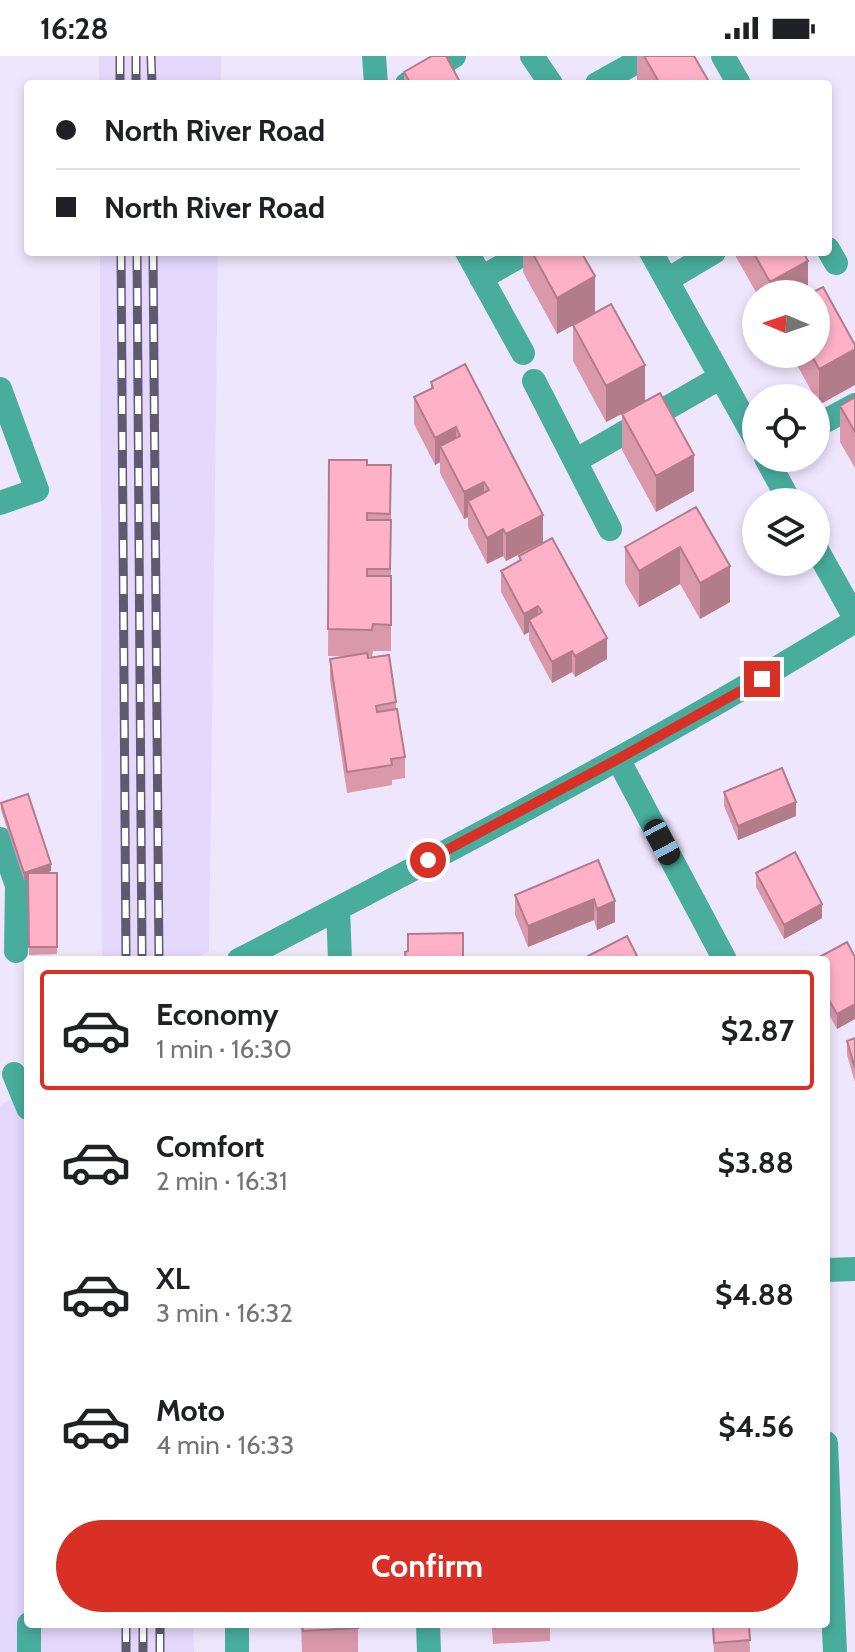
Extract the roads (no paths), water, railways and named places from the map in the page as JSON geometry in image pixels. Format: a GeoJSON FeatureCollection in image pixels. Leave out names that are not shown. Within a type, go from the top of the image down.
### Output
{"type":"FeatureCollection","features":[{"type":"Feature","properties":{"kind":"street"},"geometry":{"type":"LineString","coordinates":[[374,56],[376,80]]}},
{"type":"Feature","properties":{"kind":"street"},"geometry":{"type":"LineString","coordinates":[[414,80],[454,56]]}},
{"type":"Feature","properties":{"kind":"street"},"geometry":{"type":"LineString","coordinates":[[532,56],[548,80]]}},
{"type":"Feature","properties":{"kind":"street"},"geometry":{"type":"LineString","coordinates":[[604,80],[647,56]]}},
{"type":"Feature","properties":{"kind":"street"},"geometry":{"type":"LineString","coordinates":[[723,56],[737,80]]}},
{"type":"Feature","properties":{"kind":"street"},"geometry":{"type":"LineString","coordinates":[[469,256],[523,353]]}},
{"type":"Feature","properties":{"kind":"street"},"geometry":{"type":"LineString","coordinates":[[481,278],[520,256]]}},
{"type":"Feature","properties":{"kind":"street"},"geometry":{"type":"LineString","coordinates":[[653,256],[742,415]]}},
{"type":"Feature","properties":{"kind":"street"},"geometry":{"type":"LineString","coordinates":[[667,280],[707,256]]}},
{"type":"Feature","properties":{"kind":"street"},"geometry":{"type":"LineString","coordinates":[[575,461],[721,377]]}},
{"type":"Feature","properties":{"kind":"street"},"geometry":{"type":"LineString","coordinates":[[534,381],[610,529]]}},
{"type":"Feature","properties":{"kind":"street"},"geometry":{"type":"LineString","coordinates":[[0,389],[7,432],[37,490],[0,503]]}},
{"type":"Feature","properties":{"kind":"street"},"geometry":{"type":"LineString","coordinates":[[830,418],[855,405]]}},
{"type":"Feature","properties":{"kind":"street"},"geometry":{"type":"LineString","coordinates":[[247,956],[738,693],[855,620],[830,574]]}},
{"type":"Feature","properties":{"kind":"street"},"geometry":{"type":"LineString","coordinates":[[618,759],[723,956]]}},
{"type":"Feature","properties":{"kind":"street"},"geometry":{"type":"LineString","coordinates":[[0,839],[17,885],[16,951]]}},
{"type":"Feature","properties":{"kind":"street"},"geometry":{"type":"LineString","coordinates":[[338,909],[340,956]]}},
{"type":"Feature","properties":{"kind":"street"},"geometry":{"type":"LineString","coordinates":[[14,1074],[24,1098]]}},
{"type":"Feature","properties":{"kind":"street"},"geometry":{"type":"LineString","coordinates":[[830,1270],[855,1269]]}},
{"type":"Feature","properties":{"kind":"street"},"geometry":{"type":"LineString","coordinates":[[830,1536],[835,1652]]}},
{"type":"Feature","properties":{"kind":"street"},"geometry":{"type":"LineString","coordinates":[[29,1628],[29,1652]]}},
{"type":"Feature","properties":{"kind":"street"},"geometry":{"type":"LineString","coordinates":[[237,1628],[237,1652]]}},
{"type":"Feature","properties":{"kind":"street"},"geometry":{"type":"LineString","coordinates":[[428,1628],[429,1652]]}},
{"type":"Feature","properties":{"kind":"railway"},"geometry":{"type":"LineString","coordinates":[[120,56],[120,80]]}},
{"type":"Feature","properties":{"kind":"railway"},"geometry":{"type":"LineString","coordinates":[[136,56],[136,80]]}},
{"type":"Feature","properties":{"kind":"railway"},"geometry":{"type":"LineString","coordinates":[[151,56],[152,80]]}},
{"type":"Feature","properties":{"kind":"railway"},"geometry":{"type":"LineString","coordinates":[[121,256],[126,956]]}},
{"type":"Feature","properties":{"kind":"railway"},"geometry":{"type":"LineString","coordinates":[[137,256],[142,956]]}},
{"type":"Feature","properties":{"kind":"railway"},"geometry":{"type":"LineString","coordinates":[[153,256],[159,956]]}},
{"type":"Feature","properties":{"kind":"railway"},"geometry":{"type":"LineString","coordinates":[[126,1628],[126,1652]]}},
{"type":"Feature","properties":{"kind":"railway"},"geometry":{"type":"LineString","coordinates":[[143,1628],[143,1652]]}},
{"type":"Feature","properties":{"kind":"railway"},"geometry":{"type":"LineString","coordinates":[[160,1628],[160,1652]]}}]}
